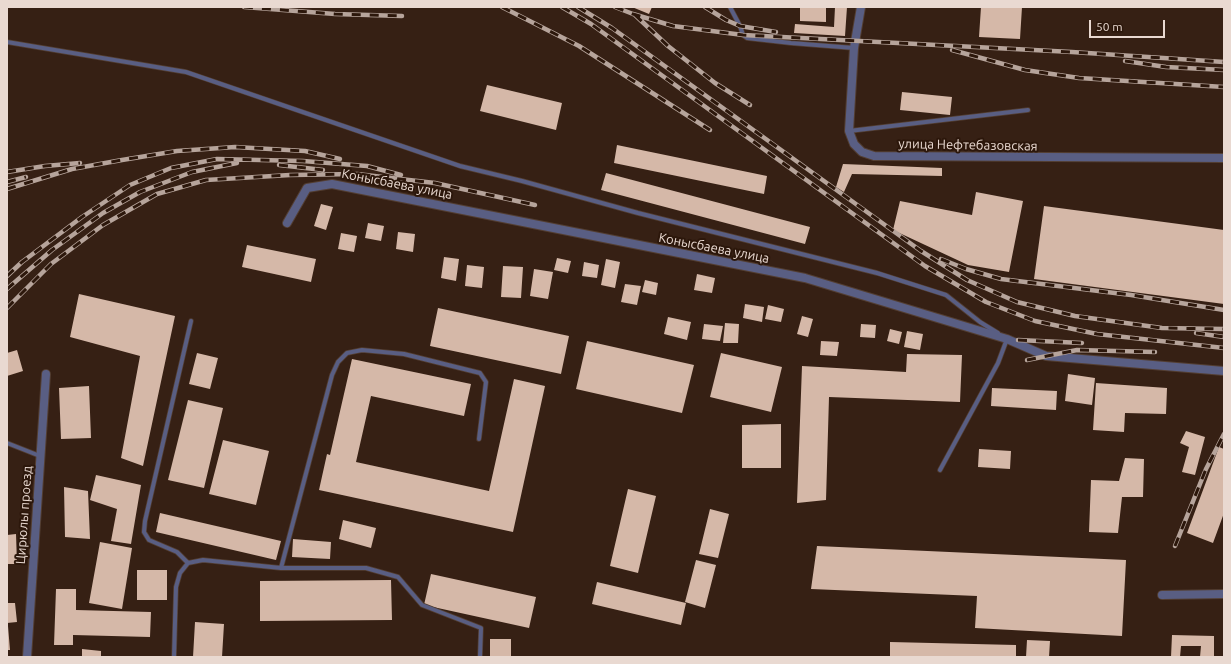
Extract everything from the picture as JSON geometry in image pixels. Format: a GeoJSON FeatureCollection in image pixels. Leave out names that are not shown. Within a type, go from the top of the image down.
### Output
{"type":"FeatureCollection","features":[{"type":"Feature","properties":{"kind":"street"},"geometry":{"type":"LineString","coordinates":[[848,131],[854,48],[861,7]]}},
{"type":"Feature","properties":{"kind":"street","name":"улица Нефтебазовская"},"geometry":{"type":"LineString","coordinates":[[848,131],[854,144],[862,152],[874,156],[1224,158]]}},
{"type":"Feature","properties":{"kind":"street","name":"Конысбаева улица"},"geometry":{"type":"LineString","coordinates":[[287,224],[307,188],[332,184],[805,278],[1007,339]]}},
{"type":"Feature","properties":{"kind":"street"},"geometry":{"type":"LineString","coordinates":[[1007,339],[1046,356],[1224,371]]}},
{"type":"Feature","properties":{"kind":"street","name":"Цирюлы проезд"},"geometry":{"type":"LineString","coordinates":[[27,657],[46,374]]}},
{"type":"Feature","properties":{"kind":"street"},"geometry":{"type":"LineString","coordinates":[[1162,595],[1224,594]]}},
{"type":"Feature","properties":{"kind":"lane"},"geometry":{"type":"LineString","coordinates":[[730,7],[743,35],[747,38],[854,48]]}},
{"type":"Feature","properties":{"kind":"lane"},"geometry":{"type":"LineString","coordinates":[[7,42],[186,72],[460,166],[522,181],[638,213],[877,273],[946,295],[980,322],[1007,339],[998,363],[940,470]]}},
{"type":"Feature","properties":{"kind":"lane"},"geometry":{"type":"LineString","coordinates":[[848,131],[1028,110]]}},
{"type":"Feature","properties":{"kind":"lane"},"geometry":{"type":"LineString","coordinates":[[188,563],[177,552],[149,540],[144,532],[145,521],[192,321]]}},
{"type":"Feature","properties":{"kind":"lane"},"geometry":{"type":"LineString","coordinates":[[281,568],[332,375],[338,362],[347,353],[362,350],[404,354],[480,373],[486,382],[479,439]]}},
{"type":"Feature","properties":{"kind":"lane"},"geometry":{"type":"LineString","coordinates":[[7,443],[40,456]]}},
{"type":"Feature","properties":{"kind":"lane"},"geometry":{"type":"LineString","coordinates":[[174,657],[176,587],[180,573],[188,563],[203,560],[281,568],[366,568],[398,577],[422,606],[481,628],[480,657]]}},
{"type":"Feature","properties":{"kind":"building"},"geometry":{"type":"Polygon","coordinates":[[[632,7],[652,7],[649,14],[632,7]]]}},
{"type":"Feature","properties":{"kind":"building"},"geometry":{"type":"Polygon","coordinates":[[[800,7],[826,7],[826,22],[800,21],[800,7]]]}},
{"type":"Feature","properties":{"kind":"building"},"geometry":{"type":"Polygon","coordinates":[[[835,7],[847,7],[845,36],[794,33],[795,24],[834,27],[835,7]]]}},
{"type":"Feature","properties":{"kind":"building"},"geometry":{"type":"Polygon","coordinates":[[[981,7],[1022,7],[1020,39],[979,37],[981,7]]]}},
{"type":"Feature","properties":{"kind":"building"},"geometry":{"type":"Polygon","coordinates":[[[487,85],[562,103],[556,130],[480,111],[487,85]]]}},
{"type":"Feature","properties":{"kind":"building"},"geometry":{"type":"Polygon","coordinates":[[[902,92],[952,97],[950,115],[900,110],[902,92]]]}},
{"type":"Feature","properties":{"kind":"building"},"geometry":{"type":"Polygon","coordinates":[[[617,145],[767,176],[764,194],[614,163],[617,145]]]}},
{"type":"Feature","properties":{"kind":"building"},"geometry":{"type":"Polygon","coordinates":[[[843,164],[942,168],[942,176],[852,174],[844,192],[836,187],[843,164]]]}},
{"type":"Feature","properties":{"kind":"building"},"geometry":{"type":"Polygon","coordinates":[[[606,173],[810,227],[805,244],[601,190],[606,173]]]}},
{"type":"Feature","properties":{"kind":"building"},"geometry":{"type":"Polygon","coordinates":[[[976,192],[1023,201],[1009,272],[968,265],[893,230],[900,201],[972,215],[976,192]]]}},
{"type":"Feature","properties":{"kind":"building"},"geometry":{"type":"Polygon","coordinates":[[[321,204],[333,207],[326,230],[314,226],[321,204]]]}},
{"type":"Feature","properties":{"kind":"building"},"geometry":{"type":"Polygon","coordinates":[[[1044,206],[1224,230],[1224,304],[1034,279],[1044,206]]]}},
{"type":"Feature","properties":{"kind":"building"},"geometry":{"type":"Polygon","coordinates":[[[368,223],[384,226],[381,241],[365,238],[368,223]]]}},
{"type":"Feature","properties":{"kind":"building"},"geometry":{"type":"Polygon","coordinates":[[[398,232],[415,234],[413,252],[396,249],[398,232]]]}},
{"type":"Feature","properties":{"kind":"building"},"geometry":{"type":"Polygon","coordinates":[[[341,233],[357,236],[354,252],[338,249],[341,233]]]}},
{"type":"Feature","properties":{"kind":"building"},"geometry":{"type":"Polygon","coordinates":[[[247,245],[316,259],[311,282],[242,267],[247,245]]]}},
{"type":"Feature","properties":{"kind":"building"},"geometry":{"type":"Polygon","coordinates":[[[444,257],[459,259],[456,281],[441,278],[444,257]]]}},
{"type":"Feature","properties":{"kind":"building"},"geometry":{"type":"Polygon","coordinates":[[[557,258],[571,261],[568,273],[554,270],[557,258]]]}},
{"type":"Feature","properties":{"kind":"building"},"geometry":{"type":"Polygon","coordinates":[[[606,259],[620,262],[615,288],[601,285],[606,259]]]}},
{"type":"Feature","properties":{"kind":"building"},"geometry":{"type":"Polygon","coordinates":[[[584,262],[599,265],[597,278],[582,276],[584,262]]]}},
{"type":"Feature","properties":{"kind":"building"},"geometry":{"type":"Polygon","coordinates":[[[467,265],[484,267],[482,288],[465,286],[467,265]]]}},
{"type":"Feature","properties":{"kind":"building"},"geometry":{"type":"Polygon","coordinates":[[[503,266],[523,267],[521,298],[501,297],[503,266]]]}},
{"type":"Feature","properties":{"kind":"building"},"geometry":{"type":"Polygon","coordinates":[[[534,269],[553,272],[548,299],[530,296],[534,269]]]}},
{"type":"Feature","properties":{"kind":"building"},"geometry":{"type":"Polygon","coordinates":[[[697,274],[715,278],[712,293],[694,290],[697,274]]]}},
{"type":"Feature","properties":{"kind":"building"},"geometry":{"type":"Polygon","coordinates":[[[645,280],[658,283],[656,295],[642,292],[645,280]]]}},
{"type":"Feature","properties":{"kind":"building"},"geometry":{"type":"Polygon","coordinates":[[[625,284],[641,286],[637,305],[621,302],[625,284]]]}},
{"type":"Feature","properties":{"kind":"building"},"geometry":{"type":"Polygon","coordinates":[[[79,294],[175,316],[143,466],[121,458],[140,356],[70,337],[79,294]]]}},
{"type":"Feature","properties":{"kind":"building"},"geometry":{"type":"Polygon","coordinates":[[[745,304],[764,307],[762,322],[743,318],[745,304]]]}},
{"type":"Feature","properties":{"kind":"building"},"geometry":{"type":"Polygon","coordinates":[[[768,305],[784,309],[781,322],[765,319],[768,305]]]}},
{"type":"Feature","properties":{"kind":"building"},"geometry":{"type":"Polygon","coordinates":[[[438,308],[569,336],[561,374],[430,346],[438,308]]]}},
{"type":"Feature","properties":{"kind":"building"},"geometry":{"type":"Polygon","coordinates":[[[802,316],[813,319],[808,337],[797,334],[802,316]]]}},
{"type":"Feature","properties":{"kind":"building"},"geometry":{"type":"Polygon","coordinates":[[[668,317],[691,322],[687,340],[664,334],[668,317]]]}},
{"type":"Feature","properties":{"kind":"building"},"geometry":{"type":"Polygon","coordinates":[[[725,323],[739,324],[738,343],[723,343],[725,323]]]}},
{"type":"Feature","properties":{"kind":"building"},"geometry":{"type":"Polygon","coordinates":[[[704,324],[723,326],[720,341],[702,339],[704,324]]]}},
{"type":"Feature","properties":{"kind":"building"},"geometry":{"type":"Polygon","coordinates":[[[861,324],[876,325],[875,338],[860,337],[861,324]]]}},
{"type":"Feature","properties":{"kind":"building"},"geometry":{"type":"Polygon","coordinates":[[[890,329],[902,332],[899,344],[887,341],[890,329]]]}},
{"type":"Feature","properties":{"kind":"building"},"geometry":{"type":"Polygon","coordinates":[[[907,331],[923,334],[920,350],[904,347],[907,331]]]}},
{"type":"Feature","properties":{"kind":"building"},"geometry":{"type":"Polygon","coordinates":[[[587,341],[694,365],[682,413],[576,389],[587,341]]]}},
{"type":"Feature","properties":{"kind":"building"},"geometry":{"type":"Polygon","coordinates":[[[821,341],[839,342],[837,356],[820,355],[821,341]]]}},
{"type":"Feature","properties":{"kind":"building"},"geometry":{"type":"Polygon","coordinates":[[[17,350],[23,371],[7,376],[7,353],[17,350]]]}},
{"type":"Feature","properties":{"kind":"building"},"geometry":{"type":"Polygon","coordinates":[[[197,353],[218,358],[210,389],[189,384],[197,353]]]}},
{"type":"Feature","properties":{"kind":"building"},"geometry":{"type":"Polygon","coordinates":[[[721,353],[782,367],[771,412],[710,397],[721,353]]]}},
{"type":"Feature","properties":{"kind":"building"},"geometry":{"type":"Polygon","coordinates":[[[907,354],[962,355],[960,402],[829,397],[826,500],[797,503],[802,366],[906,372],[907,354]]]}},
{"type":"Feature","properties":{"kind":"building"},"geometry":{"type":"Polygon","coordinates":[[[352,359],[471,384],[464,416],[371,396],[356,462],[489,491],[514,379],[545,386],[513,532],[319,490],[327,454],[330,455],[352,359]]]}},
{"type":"Feature","properties":{"kind":"building"},"geometry":{"type":"Polygon","coordinates":[[[1068,374],[1095,378],[1092,405],[1065,401],[1068,374]]]}},
{"type":"Feature","properties":{"kind":"building"},"geometry":{"type":"Polygon","coordinates":[[[1096,383],[1167,388],[1166,414],[1125,413],[1124,432],[1093,430],[1096,383]]]}},
{"type":"Feature","properties":{"kind":"building"},"geometry":{"type":"Polygon","coordinates":[[[89,386],[91,438],[61,439],[59,388],[89,386]]]}},
{"type":"Feature","properties":{"kind":"building"},"geometry":{"type":"Polygon","coordinates":[[[992,388],[1057,391],[1056,410],[991,406],[992,388]]]}},
{"type":"Feature","properties":{"kind":"building"},"geometry":{"type":"Polygon","coordinates":[[[188,400],[223,408],[204,488],[168,480],[188,400]]]}},
{"type":"Feature","properties":{"kind":"building"},"geometry":{"type":"Polygon","coordinates":[[[781,424],[781,468],[742,468],[742,425],[781,424]]]}},
{"type":"Feature","properties":{"kind":"building"},"geometry":{"type":"Polygon","coordinates":[[[1186,431],[1205,437],[1195,475],[1182,472],[1189,447],[1180,443],[1186,431]]]}},
{"type":"Feature","properties":{"kind":"building"},"geometry":{"type":"Polygon","coordinates":[[[223,440],[269,451],[256,505],[209,494],[223,440]]]}},
{"type":"Feature","properties":{"kind":"building"},"geometry":{"type":"Polygon","coordinates":[[[1219,447],[1224,449],[1224,513],[1213,543],[1187,533],[1219,447]]]}},
{"type":"Feature","properties":{"kind":"building"},"geometry":{"type":"Polygon","coordinates":[[[979,449],[1011,451],[1010,469],[978,467],[979,449]]]}},
{"type":"Feature","properties":{"kind":"building"},"geometry":{"type":"Polygon","coordinates":[[[1125,458],[1144,459],[1143,497],[1122,497],[1118,533],[1089,532],[1091,480],[1119,481],[1125,458]]]}},
{"type":"Feature","properties":{"kind":"building"},"geometry":{"type":"Polygon","coordinates":[[[96,475],[141,485],[131,544],[111,541],[117,509],[90,500],[96,475]]]}},
{"type":"Feature","properties":{"kind":"building"},"geometry":{"type":"Polygon","coordinates":[[[64,487],[88,491],[90,539],[65,537],[64,487]]]}},
{"type":"Feature","properties":{"kind":"building"},"geometry":{"type":"Polygon","coordinates":[[[628,489],[656,496],[638,573],[610,566],[628,489]]]}},
{"type":"Feature","properties":{"kind":"building"},"geometry":{"type":"Polygon","coordinates":[[[710,509],[729,514],[718,558],[699,554],[710,509]]]}},
{"type":"Feature","properties":{"kind":"building"},"geometry":{"type":"Polygon","coordinates":[[[160,513],[281,541],[276,560],[156,532],[160,513]]]}},
{"type":"Feature","properties":{"kind":"building"},"geometry":{"type":"Polygon","coordinates":[[[343,520],[376,528],[371,548],[339,539],[343,520]]]}},
{"type":"Feature","properties":{"kind":"building"},"geometry":{"type":"Polygon","coordinates":[[[16,534],[17,564],[7,564],[7,535],[16,534]]]}},
{"type":"Feature","properties":{"kind":"building"},"geometry":{"type":"Polygon","coordinates":[[[293,539],[331,542],[330,559],[292,557],[293,539]]]}},
{"type":"Feature","properties":{"kind":"building"},"geometry":{"type":"Polygon","coordinates":[[[100,542],[132,548],[122,609],[89,603],[100,542]]]}},
{"type":"Feature","properties":{"kind":"building"},"geometry":{"type":"Polygon","coordinates":[[[817,546],[1126,560],[1122,636],[975,628],[977,596],[811,589],[817,546]]]}},
{"type":"Feature","properties":{"kind":"building"},"geometry":{"type":"Polygon","coordinates":[[[696,560],[716,565],[705,608],[685,602],[696,560]]]}},
{"type":"Feature","properties":{"kind":"building"},"geometry":{"type":"Polygon","coordinates":[[[137,570],[167,570],[167,600],[137,600],[137,570]]]}},
{"type":"Feature","properties":{"kind":"building"},"geometry":{"type":"Polygon","coordinates":[[[431,574],[536,597],[529,628],[424,605],[431,574]]]}},
{"type":"Feature","properties":{"kind":"building"},"geometry":{"type":"Polygon","coordinates":[[[391,580],[392,620],[260,621],[260,581],[391,580]]]}},
{"type":"Feature","properties":{"kind":"building"},"geometry":{"type":"Polygon","coordinates":[[[597,582],[686,603],[681,625],[592,604],[597,582]]]}},
{"type":"Feature","properties":{"kind":"building"},"geometry":{"type":"Polygon","coordinates":[[[56,589],[76,589],[76,610],[151,612],[150,637],[73,635],[73,645],[54,645],[56,589]]]}},
{"type":"Feature","properties":{"kind":"building"},"geometry":{"type":"Polygon","coordinates":[[[7,603],[15,603],[17,622],[7,623],[7,603]]]}},
{"type":"Feature","properties":{"kind":"building"},"geometry":{"type":"Polygon","coordinates":[[[195,622],[224,624],[222,657],[193,657],[195,622]]]}},
{"type":"Feature","properties":{"kind":"building"},"geometry":{"type":"Polygon","coordinates":[[[8,626],[10,650],[7,650],[8,626]]]}},
{"type":"Feature","properties":{"kind":"building"},"geometry":{"type":"Polygon","coordinates":[[[1172,635],[1214,636],[1214,657],[1200,657],[1201,646],[1181,646],[1180,657],[1171,657],[1172,635]]]}},
{"type":"Feature","properties":{"kind":"building"},"geometry":{"type":"Polygon","coordinates":[[[490,639],[511,639],[511,657],[490,657],[490,639]]]}},
{"type":"Feature","properties":{"kind":"building"},"geometry":{"type":"Polygon","coordinates":[[[1027,640],[1050,641],[1049,657],[1026,657],[1027,640]]]}},
{"type":"Feature","properties":{"kind":"building"},"geometry":{"type":"Polygon","coordinates":[[[890,642],[1016,645],[1016,657],[890,657],[890,642]]]}},
{"type":"Feature","properties":{"kind":"building"},"geometry":{"type":"Polygon","coordinates":[[[82,649],[101,651],[101,657],[82,657],[82,649]]]}},
{"type":"Feature","properties":{"kind":"railway"},"geometry":{"type":"LineString","coordinates":[[244,7],[335,14],[402,16]]}},
{"type":"Feature","properties":{"kind":"railway"},"geometry":{"type":"LineString","coordinates":[[502,7],[579,46],[710,130]]}},
{"type":"Feature","properties":{"kind":"railway"},"geometry":{"type":"LineString","coordinates":[[562,7],[591,24],[925,266],[986,302],[1035,321],[1097,334],[1224,348]]}},
{"type":"Feature","properties":{"kind":"railway"},"geometry":{"type":"LineString","coordinates":[[578,7],[612,28],[921,251],[967,280],[1017,302],[1075,316],[1162,328],[1224,329]]}},
{"type":"Feature","properties":{"kind":"railway"},"geometry":{"type":"LineString","coordinates":[[615,7],[673,26],[743,35],[1072,52],[1224,62]]}},
{"type":"Feature","properties":{"kind":"railway"},"geometry":{"type":"LineString","coordinates":[[705,7],[726,20],[740,26],[776,32]]}},
{"type":"Feature","properties":{"kind":"railway"},"geometry":{"type":"LineString","coordinates":[[635,15],[668,46],[715,83],[750,105]]}},
{"type":"Feature","properties":{"kind":"railway"},"geometry":{"type":"LineString","coordinates":[[952,50],[1025,70],[1079,78],[1224,87]]}},
{"type":"Feature","properties":{"kind":"railway"},"geometry":{"type":"LineString","coordinates":[[1125,61],[1166,67],[1224,70]]}},
{"type":"Feature","properties":{"kind":"railway"},"geometry":{"type":"LineString","coordinates":[[7,189],[72,169],[177,151],[235,147],[305,151],[340,159]]}},
{"type":"Feature","properties":{"kind":"railway"},"geometry":{"type":"LineString","coordinates":[[7,276],[22,262],[82,217],[130,185],[171,168],[217,159],[303,161],[367,166],[401,175]]}},
{"type":"Feature","properties":{"kind":"railway"},"geometry":{"type":"LineString","coordinates":[[7,172],[45,166],[80,163]]}},
{"type":"Feature","properties":{"kind":"railway"},"geometry":{"type":"LineString","coordinates":[[7,289],[52,250],[103,213],[140,192],[192,172],[237,163]]}},
{"type":"Feature","properties":{"kind":"railway"},"geometry":{"type":"LineString","coordinates":[[279,165],[323,170]]}},
{"type":"Feature","properties":{"kind":"railway"},"geometry":{"type":"LineString","coordinates":[[7,308],[51,264],[103,225],[157,194],[206,180],[290,175],[357,174],[435,183],[535,205]]}},
{"type":"Feature","properties":{"kind":"railway"},"geometry":{"type":"LineString","coordinates":[[7,182],[26,177]]}},
{"type":"Feature","properties":{"kind":"railway"},"geometry":{"type":"LineString","coordinates":[[941,259],[966,269],[1001,279],[1131,295],[1224,310]]}},
{"type":"Feature","properties":{"kind":"railway"},"geometry":{"type":"LineString","coordinates":[[1196,333],[1224,337]]}},
{"type":"Feature","properties":{"kind":"railway"},"geometry":{"type":"LineString","coordinates":[[1018,340],[1082,343]]}},
{"type":"Feature","properties":{"kind":"railway"},"geometry":{"type":"LineString","coordinates":[[1027,360],[1077,350],[1155,352]]}},
{"type":"Feature","properties":{"kind":"railway"},"geometry":{"type":"LineString","coordinates":[[1175,546],[1206,469],[1224,434]]}}]}
